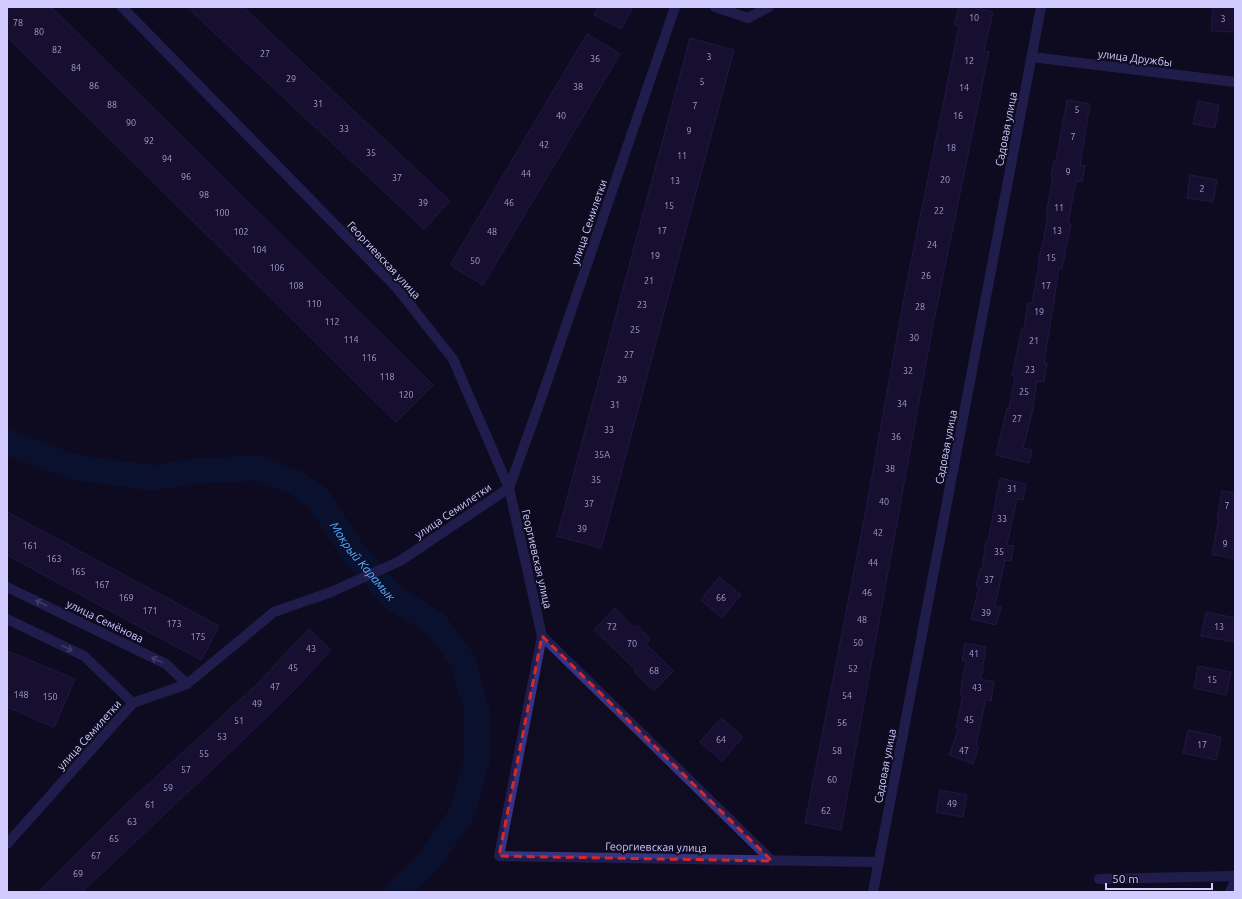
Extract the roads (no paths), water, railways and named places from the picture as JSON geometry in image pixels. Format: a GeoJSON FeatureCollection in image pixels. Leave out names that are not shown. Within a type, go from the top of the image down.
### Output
{"type":"FeatureCollection","features":[{"type":"Feature","properties":{"kind":"street","name":"Георгиевская улица"},"geometry":{"type":"LineString","coordinates":[[122,7],[396,287],[453,359],[509,488],[542,636],[499,856],[879,862]]}},
{"type":"Feature","properties":{"kind":"street","name":"улица Семилетки"},"geometry":{"type":"LineString","coordinates":[[7,844],[133,703],[187,684],[274,612],[331,592],[400,561],[509,488],[675,7]]}},
{"type":"Feature","properties":{"kind":"street"},"geometry":{"type":"LineString","coordinates":[[715,7],[748,18],[769,7]]}},
{"type":"Feature","properties":{"kind":"street","name":"Садовая улица"},"geometry":{"type":"LineString","coordinates":[[873,892],[1042,7]]}},
{"type":"Feature","properties":{"kind":"street","name":"улица Дружбы"},"geometry":{"type":"LineString","coordinates":[[1032,57],[1235,82]]}},
{"type":"Feature","properties":{"kind":"street","name":"улица Семёнова"},"geometry":{"type":"LineString","coordinates":[[7,587],[166,664],[187,684]]}},
{"type":"Feature","properties":{"kind":"street"},"geometry":{"type":"LineString","coordinates":[[7,619],[84,656],[133,703]]}},
{"type":"Feature","properties":{"kind":"street"},"geometry":{"type":"LineString","coordinates":[[542,636],[772,861]]}},
{"type":"Feature","properties":{"kind":"street"},"geometry":{"type":"LineString","coordinates":[[1099,880],[1235,876]]}},
{"type":"Feature","properties":{"kind":"street"},"geometry":{"type":"LineString","coordinates":[[1230,892],[1235,882]]}},
{"type":"Feature","properties":{"kind":"waterway","name":"Мокрый Карамык"},"geometry":{"type":"LineString","coordinates":[[7,442],[73,467],[153,478],[196,471],[257,468],[296,483],[318,498],[351,549],[392,597],[435,623],[463,661],[477,711],[477,761],[462,813],[430,860],[397,892]]}}]}
